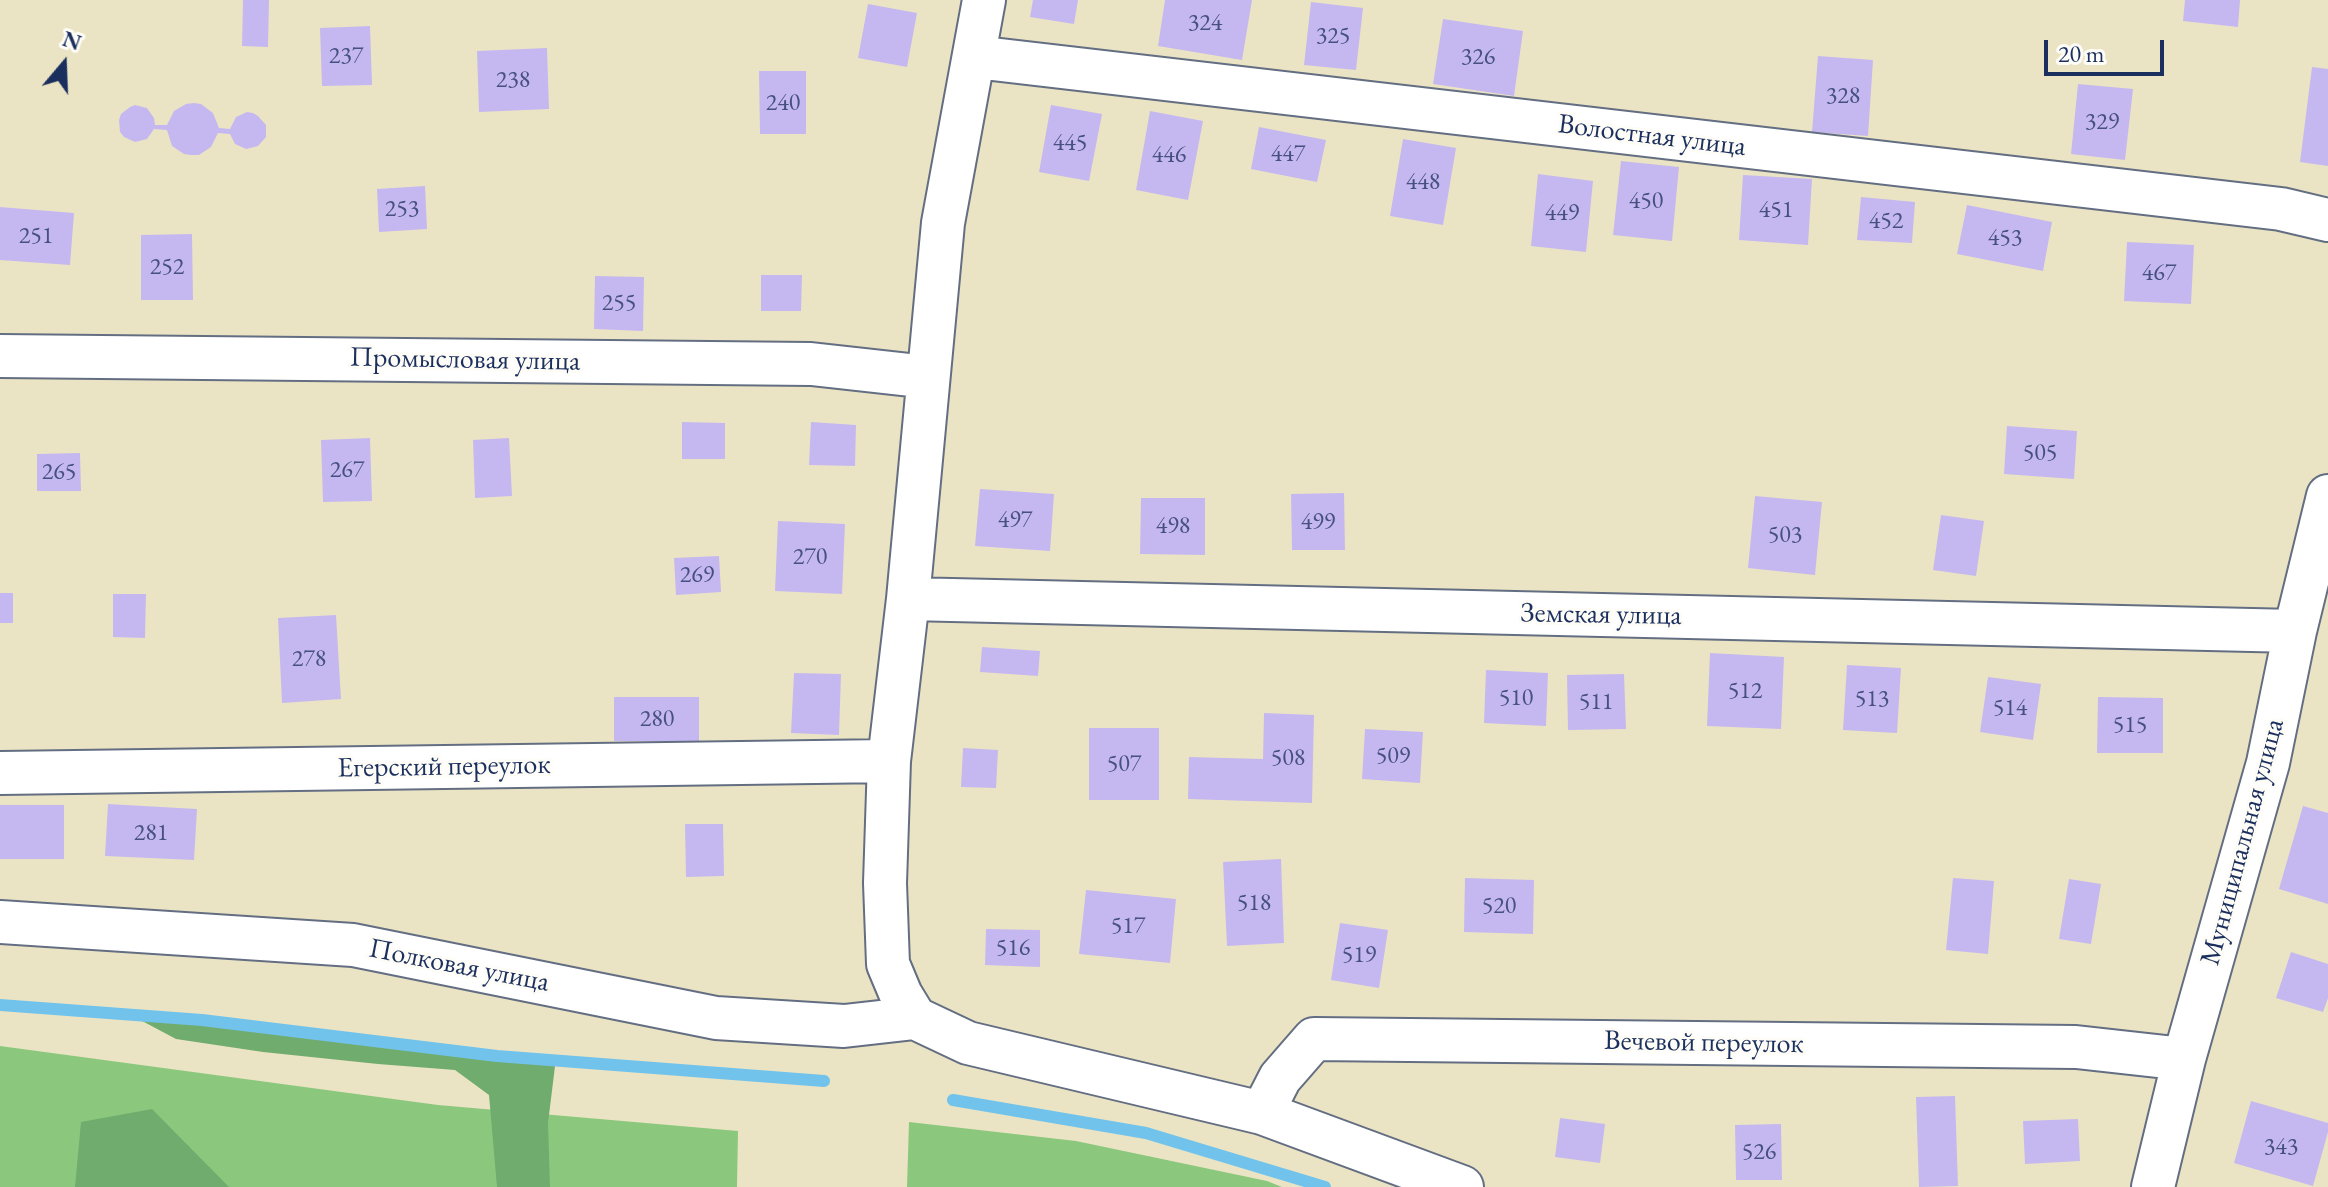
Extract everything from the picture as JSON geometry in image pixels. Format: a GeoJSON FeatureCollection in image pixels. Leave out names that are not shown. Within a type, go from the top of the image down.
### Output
{"type":"FeatureCollection","features":[{"type":"Feature","properties":{"kind":"street"},"geometry":{"type":"LineString","coordinates":[[984,0],[943,223],[908,599],[889,761],[885,883],[888,964],[915,1018],[968,1043],[1262,1113],[1462,1187]]}},
{"type":"Feature","properties":{"kind":"street","name":"Волостная улица"},"geometry":{"type":"LineString","coordinates":[[975,57],[2281,209],[2328,220]]}},
{"type":"Feature","properties":{"kind":"street","name":"Промысловая улица"},"geometry":{"type":"LineString","coordinates":[[0,356],[811,364],[928,377]]}},
{"type":"Feature","properties":{"kind":"street","name":"Муниципальная улица"},"geometry":{"type":"LineString","coordinates":[[2153,1187],[2184,1059],[2268,763],[2295,631],[2328,496]]}},
{"type":"Feature","properties":{"kind":"street","name":"Земская улица"},"geometry":{"type":"LineString","coordinates":[[908,599],[2295,631]]}},
{"type":"Feature","properties":{"kind":"street","name":"Егерский переулок"},"geometry":{"type":"LineString","coordinates":[[0,773],[889,761]]}},
{"type":"Feature","properties":{"kind":"street","name":"Полковая улица"},"geometry":{"type":"LineString","coordinates":[[0,922],[353,945],[716,1018],[844,1026],[915,1018]]}},
{"type":"Feature","properties":{"kind":"street","name":"Вечевой переулок"},"geometry":{"type":"LineString","coordinates":[[1262,1113],[1280,1078],[1314,1039],[2076,1047],[2184,1059]]}},
{"type":"Feature","properties":{"kind":"green space"},"geometry":{"type":"Polygon","coordinates":[[[129,1014],[556,1058],[548,1123],[550,1187],[497,1187],[489,1095],[455,1070],[263,1052],[176,1039],[129,1014]]]}},
{"type":"Feature","properties":{"kind":"green space"},"geometry":{"type":"Polygon","coordinates":[[[0,1046],[438,1105],[738,1131],[737,1187],[0,1187],[0,1046]]]}},
{"type":"Feature","properties":{"kind":"green space"},"geometry":{"type":"Polygon","coordinates":[[[152,1109],[229,1187],[75,1187],[81,1122],[152,1109]]]}},
{"type":"Feature","properties":{"kind":"green space"},"geometry":{"type":"Polygon","coordinates":[[[909,1122],[1076,1141],[1267,1181],[1282,1187],[907,1187],[909,1122]]]}},
{"type":"Feature","properties":{"kind":"building"},"geometry":{"type":"Polygon","coordinates":[[[243,0],[269,0],[268,47],[242,46],[243,0]]]}},
{"type":"Feature","properties":{"kind":"building"},"geometry":{"type":"Polygon","coordinates":[[[1033,0],[1078,0],[1074,24],[1030,17],[1033,0]]]}},
{"type":"Feature","properties":{"kind":"building"},"geometry":{"type":"Polygon","coordinates":[[[1165,0],[1252,0],[1242,60],[1158,46],[1165,0]]]}},
{"type":"Feature","properties":{"kind":"building"},"geometry":{"type":"Polygon","coordinates":[[[2185,0],[2240,0],[2238,27],[2183,21],[2185,0]]]}},
{"type":"Feature","properties":{"kind":"building"},"geometry":{"type":"Polygon","coordinates":[[[1311,2],[1363,8],[1356,70],[1304,65],[1311,2]]]}},
{"type":"Feature","properties":{"kind":"building"},"geometry":{"type":"Polygon","coordinates":[[[868,4],[917,13],[907,67],[858,58],[868,4]]]}},
{"type":"Feature","properties":{"kind":"building"},"geometry":{"type":"Polygon","coordinates":[[[1443,19],[1523,31],[1514,96],[1433,84],[1443,19]]]}},
{"type":"Feature","properties":{"kind":"building"},"geometry":{"type":"Polygon","coordinates":[[[370,26],[372,85],[322,86],[320,28],[370,26]]]}},
{"type":"Feature","properties":{"kind":"building"},"geometry":{"type":"Polygon","coordinates":[[[547,48],[549,109],[479,112],[477,51],[547,48]]]}},
{"type":"Feature","properties":{"kind":"building"},"geometry":{"type":"Polygon","coordinates":[[[1818,56],[1873,60],[1868,136],[1812,132],[1818,56]]]}},
{"type":"Feature","properties":{"kind":"building"},"geometry":{"type":"Polygon","coordinates":[[[2312,67],[2328,69],[2328,166],[2300,162],[2312,67]]]}},
{"type":"Feature","properties":{"kind":"building"},"geometry":{"type":"Polygon","coordinates":[[[759,71],[806,71],[806,134],[760,134],[759,71]]]}},
{"type":"Feature","properties":{"kind":"building"},"geometry":{"type":"Polygon","coordinates":[[[2078,84],[2133,89],[2125,160],[2071,154],[2078,84]]]}},
{"type":"Feature","properties":{"kind":"building"},"geometry":{"type":"Polygon","coordinates":[[[194,103],[213,113],[219,128],[230,129],[236,117],[253,113],[266,125],[266,137],[258,146],[246,149],[235,144],[230,134],[218,133],[211,147],[199,155],[191,155],[172,146],[167,130],[154,129],[147,139],[135,142],[120,132],[121,114],[135,105],[147,108],[155,125],[167,125],[174,111],[194,103]]]}},
{"type":"Feature","properties":{"kind":"building"},"geometry":{"type":"Polygon","coordinates":[[[1051,105],[1102,114],[1089,181],[1039,172],[1051,105]]]}},
{"type":"Feature","properties":{"kind":"building"},"geometry":{"type":"Polygon","coordinates":[[[1150,111],[1203,121],[1188,200],[1136,190],[1150,111]]]}},
{"type":"Feature","properties":{"kind":"building"},"geometry":{"type":"Polygon","coordinates":[[[1259,127],[1326,140],[1317,182],[1251,169],[1259,127]]]}},
{"type":"Feature","properties":{"kind":"building"},"geometry":{"type":"Polygon","coordinates":[[[1403,139],[1456,148],[1443,225],[1390,216],[1403,139]]]}},
{"type":"Feature","properties":{"kind":"building"},"geometry":{"type":"Polygon","coordinates":[[[1621,161],[1679,167],[1672,241],[1613,235],[1621,161]]]}},
{"type":"Feature","properties":{"kind":"building"},"geometry":{"type":"Polygon","coordinates":[[[1538,174],[1593,181],[1586,252],[1531,246],[1538,174]]]}},
{"type":"Feature","properties":{"kind":"building"},"geometry":{"type":"Polygon","coordinates":[[[1743,175],[1812,179],[1808,245],[1739,240],[1743,175]]]}},
{"type":"Feature","properties":{"kind":"building"},"geometry":{"type":"Polygon","coordinates":[[[425,186],[427,229],[379,232],[377,189],[425,186]]]}},
{"type":"Feature","properties":{"kind":"building"},"geometry":{"type":"Polygon","coordinates":[[[1861,197],[1915,202],[1912,243],[1857,240],[1861,197]]]}},
{"type":"Feature","properties":{"kind":"building"},"geometry":{"type":"Polygon","coordinates":[[[1967,205],[2052,222],[2043,271],[1957,254],[1967,205]]]}},
{"type":"Feature","properties":{"kind":"building"},"geometry":{"type":"Polygon","coordinates":[[[0,207],[74,213],[70,265],[0,260],[0,207]]]}},
{"type":"Feature","properties":{"kind":"building"},"geometry":{"type":"Polygon","coordinates":[[[192,234],[193,300],[141,300],[141,235],[192,234]]]}},
{"type":"Feature","properties":{"kind":"building"},"geometry":{"type":"Polygon","coordinates":[[[2127,242],[2194,245],[2191,304],[2124,301],[2127,242]]]}},
{"type":"Feature","properties":{"kind":"building"},"geometry":{"type":"Polygon","coordinates":[[[761,275],[802,275],[801,311],[761,311],[761,275]]]}},
{"type":"Feature","properties":{"kind":"building"},"geometry":{"type":"Polygon","coordinates":[[[595,276],[644,277],[643,331],[594,329],[595,276]]]}},
{"type":"Feature","properties":{"kind":"building"},"geometry":{"type":"Polygon","coordinates":[[[682,422],[725,423],[725,459],[682,459],[682,422]]]}},
{"type":"Feature","properties":{"kind":"building"},"geometry":{"type":"Polygon","coordinates":[[[811,422],[856,425],[855,466],[809,465],[811,422]]]}},
{"type":"Feature","properties":{"kind":"building"},"geometry":{"type":"Polygon","coordinates":[[[2007,426],[2077,431],[2074,479],[2004,474],[2007,426]]]}},
{"type":"Feature","properties":{"kind":"building"},"geometry":{"type":"Polygon","coordinates":[[[370,438],[372,501],[323,502],[321,440],[370,438]]]}},
{"type":"Feature","properties":{"kind":"building"},"geometry":{"type":"Polygon","coordinates":[[[509,438],[512,496],[475,498],[473,440],[509,438]]]}},
{"type":"Feature","properties":{"kind":"building"},"geometry":{"type":"Polygon","coordinates":[[[80,453],[81,491],[37,491],[37,454],[80,453]]]}},
{"type":"Feature","properties":{"kind":"building"},"geometry":{"type":"Polygon","coordinates":[[[980,489],[1054,494],[1050,551],[975,546],[980,489]]]}},
{"type":"Feature","properties":{"kind":"building"},"geometry":{"type":"Polygon","coordinates":[[[1344,493],[1345,550],[1292,550],[1291,494],[1344,493]]]}},
{"type":"Feature","properties":{"kind":"building"},"geometry":{"type":"Polygon","coordinates":[[[1755,496],[1822,502],[1815,575],[1748,568],[1755,496]]]}},
{"type":"Feature","properties":{"kind":"building"},"geometry":{"type":"Polygon","coordinates":[[[1141,498],[1205,498],[1205,555],[1140,554],[1141,498]]]}},
{"type":"Feature","properties":{"kind":"building"},"geometry":{"type":"Polygon","coordinates":[[[1941,515],[1984,521],[1976,576],[1933,570],[1941,515]]]}},
{"type":"Feature","properties":{"kind":"building"},"geometry":{"type":"Polygon","coordinates":[[[778,521],[845,524],[842,594],[775,591],[778,521]]]}},
{"type":"Feature","properties":{"kind":"building"},"geometry":{"type":"Polygon","coordinates":[[[719,556],[721,592],[676,595],[674,558],[719,556]]]}},
{"type":"Feature","properties":{"kind":"building"},"geometry":{"type":"Polygon","coordinates":[[[0,593],[13,593],[13,623],[0,623],[0,593]]]}},
{"type":"Feature","properties":{"kind":"building"},"geometry":{"type":"Polygon","coordinates":[[[113,594],[146,594],[145,638],[113,637],[113,594]]]}},
{"type":"Feature","properties":{"kind":"building"},"geometry":{"type":"Polygon","coordinates":[[[336,615],[341,699],[282,703],[278,618],[336,615]]]}},
{"type":"Feature","properties":{"kind":"building"},"geometry":{"type":"Polygon","coordinates":[[[982,647],[1040,651],[1038,676],[980,672],[982,647]]]}},
{"type":"Feature","properties":{"kind":"building"},"geometry":{"type":"Polygon","coordinates":[[[1710,653],[1784,657],[1781,729],[1707,726],[1710,653]]]}},
{"type":"Feature","properties":{"kind":"building"},"geometry":{"type":"Polygon","coordinates":[[[1847,665],[1901,668],[1897,733],[1843,730],[1847,665]]]}},
{"type":"Feature","properties":{"kind":"building"},"geometry":{"type":"Polygon","coordinates":[[[1486,670],[1548,673],[1546,726],[1484,723],[1486,670]]]}},
{"type":"Feature","properties":{"kind":"building"},"geometry":{"type":"Polygon","coordinates":[[[794,673],[841,674],[839,735],[791,733],[794,673]]]}},
{"type":"Feature","properties":{"kind":"building"},"geometry":{"type":"Polygon","coordinates":[[[1624,674],[1626,729],[1568,730],[1567,675],[1624,674]]]}},
{"type":"Feature","properties":{"kind":"building"},"geometry":{"type":"Polygon","coordinates":[[[1988,677],[2041,684],[2033,740],[1980,732],[1988,677]]]}},
{"type":"Feature","properties":{"kind":"building"},"geometry":{"type":"Polygon","coordinates":[[[614,697],[699,697],[699,742],[614,741],[614,697]]]}},
{"type":"Feature","properties":{"kind":"building"},"geometry":{"type":"Polygon","coordinates":[[[2098,697],[2163,698],[2163,753],[2097,753],[2098,697]]]}},
{"type":"Feature","properties":{"kind":"building"},"geometry":{"type":"Polygon","coordinates":[[[1264,713],[1314,715],[1312,803],[1188,799],[1189,757],[1263,759],[1264,713]]]}},
{"type":"Feature","properties":{"kind":"building"},"geometry":{"type":"Polygon","coordinates":[[[1089,728],[1159,728],[1159,800],[1089,800],[1089,728]]]}},
{"type":"Feature","properties":{"kind":"building"},"geometry":{"type":"Polygon","coordinates":[[[1365,729],[1423,732],[1420,783],[1362,779],[1365,729]]]}},
{"type":"Feature","properties":{"kind":"building"},"geometry":{"type":"Polygon","coordinates":[[[963,748],[998,750],[996,788],[961,787],[963,748]]]}},
{"type":"Feature","properties":{"kind":"building"},"geometry":{"type":"Polygon","coordinates":[[[108,804],[197,809],[194,860],[105,856],[108,804]]]}},
{"type":"Feature","properties":{"kind":"building"},"geometry":{"type":"Polygon","coordinates":[[[0,805],[64,805],[64,859],[0,859],[0,805]]]}},
{"type":"Feature","properties":{"kind":"building"},"geometry":{"type":"Polygon","coordinates":[[[2303,806],[2328,813],[2328,904],[2279,889],[2303,806]]]}},
{"type":"Feature","properties":{"kind":"building"},"geometry":{"type":"Polygon","coordinates":[[[685,824],[723,824],[724,876],[686,877],[685,824]]]}},
{"type":"Feature","properties":{"kind":"building"},"geometry":{"type":"Polygon","coordinates":[[[1281,859],[1284,943],[1227,946],[1223,862],[1281,859]]]}},
{"type":"Feature","properties":{"kind":"building"},"geometry":{"type":"Polygon","coordinates":[[[1465,878],[1534,880],[1533,934],[1464,932],[1465,878]]]}},
{"type":"Feature","properties":{"kind":"building"},"geometry":{"type":"Polygon","coordinates":[[[1953,878],[1994,881],[1988,954],[1946,950],[1953,878]]]}},
{"type":"Feature","properties":{"kind":"building"},"geometry":{"type":"Polygon","coordinates":[[[2069,879],[2101,884],[2091,944],[2059,939],[2069,879]]]}},
{"type":"Feature","properties":{"kind":"building"},"geometry":{"type":"Polygon","coordinates":[[[1086,890],[1176,899],[1170,963],[1079,954],[1086,890]]]}},
{"type":"Feature","properties":{"kind":"building"},"geometry":{"type":"Polygon","coordinates":[[[1340,923],[1388,930],[1379,988],[1331,980],[1340,923]]]}},
{"type":"Feature","properties":{"kind":"building"},"geometry":{"type":"Polygon","coordinates":[[[986,929],[1040,930],[1040,967],[985,965],[986,929]]]}},
{"type":"Feature","properties":{"kind":"building"},"geometry":{"type":"Polygon","coordinates":[[[2291,952],[2328,964],[2328,998],[2323,1012],[2276,998],[2291,952]]]}},
{"type":"Feature","properties":{"kind":"building"},"geometry":{"type":"Polygon","coordinates":[[[1955,1096],[1958,1186],[1919,1187],[1916,1097],[1955,1096]]]}},
{"type":"Feature","properties":{"kind":"building"},"geometry":{"type":"Polygon","coordinates":[[[2251,1101],[2328,1123],[2313,1186],[2234,1163],[2251,1101]]]}},
{"type":"Feature","properties":{"kind":"building"},"geometry":{"type":"Polygon","coordinates":[[[1560,1118],[1605,1124],[1600,1163],[1555,1157],[1560,1118]]]}},
{"type":"Feature","properties":{"kind":"building"},"geometry":{"type":"Polygon","coordinates":[[[2078,1119],[2080,1161],[2025,1164],[2023,1121],[2078,1119]]]}},
{"type":"Feature","properties":{"kind":"building"},"geometry":{"type":"Polygon","coordinates":[[[1781,1124],[1782,1180],[1736,1180],[1735,1125],[1781,1124]]]}},
{"type":"Feature","properties":{"kind":"waterway"},"geometry":{"type":"LineString","coordinates":[[0,1005],[202,1020],[497,1056],[824,1081]]}},
{"type":"Feature","properties":{"kind":"waterway"},"geometry":{"type":"LineString","coordinates":[[953,1100],[1146,1133],[1325,1187]]}}]}
